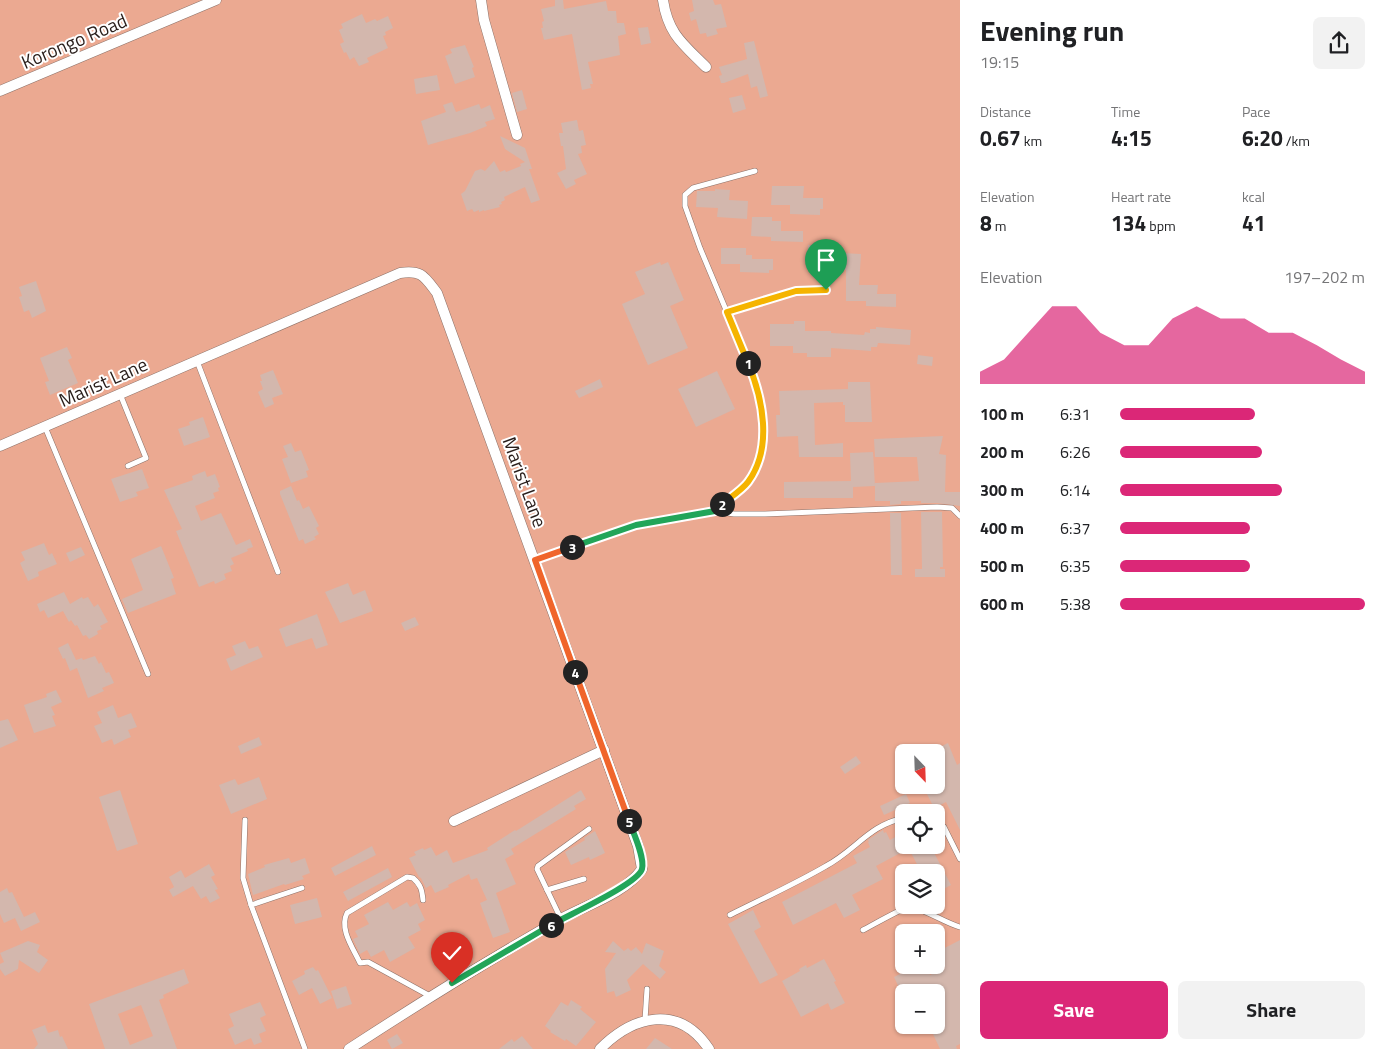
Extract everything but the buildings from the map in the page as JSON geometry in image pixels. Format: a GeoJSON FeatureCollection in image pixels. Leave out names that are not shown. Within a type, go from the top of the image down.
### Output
{"type":"FeatureCollection","features":[{"type":"Feature","properties":{"kind":"street","name":"Korongo Road"},"geometry":{"type":"LineString","coordinates":[[0,91],[216,0]]}},
{"type":"Feature","properties":{"kind":"street"},"geometry":{"type":"LineString","coordinates":[[481,0],[484,20],[517,135]]}},
{"type":"Feature","properties":{"kind":"street"},"geometry":{"type":"LineString","coordinates":[[663,0],[665,15],[673,34],[706,67]]}},
{"type":"Feature","properties":{"kind":"street","name":"Marist Lane"},"geometry":{"type":"LineString","coordinates":[[0,446],[400,273],[414,271],[423,275],[437,293],[604,750],[638,846],[642,869],[638,875],[620,888],[561,919],[430,996],[349,1049]]}},
{"type":"Feature","properties":{"kind":"street"},"geometry":{"type":"LineString","coordinates":[[454,821],[604,750]]}},
{"type":"Feature","properties":{"kind":"street"},"geometry":{"type":"LineString","coordinates":[[600,1049],[625,1028],[645,1020],[665,1018],[678,1022],[693,1032],[710,1049]]}},
{"type":"Feature","properties":{"kind":"lane"},"geometry":{"type":"LineString","coordinates":[[715,511],[747,484],[759,463],[763,434],[762,408],[755,379],[700,248],[685,206],[685,195],[693,188],[756,171]]}},
{"type":"Feature","properties":{"kind":"lane"},"geometry":{"type":"LineString","coordinates":[[727,312],[796,291],[826,290]]}},
{"type":"Feature","properties":{"kind":"lane"},"geometry":{"type":"LineString","coordinates":[[197,360],[278,572]]}},
{"type":"Feature","properties":{"kind":"lane"},"geometry":{"type":"LineString","coordinates":[[120,394],[146,458],[128,466]]}},
{"type":"Feature","properties":{"kind":"lane"},"geometry":{"type":"LineString","coordinates":[[45,427],[148,674]]}},
{"type":"Feature","properties":{"kind":"lane"},"geometry":{"type":"LineString","coordinates":[[535,560],[636,525],[715,511],[734,514],[765,514],[937,507],[952,508],[960,516]]}},
{"type":"Feature","properties":{"kind":"lane"},"geometry":{"type":"LineString","coordinates":[[245,820],[243,878],[251,905],[305,1049]]}},
{"type":"Feature","properties":{"kind":"lane"},"geometry":{"type":"LineString","coordinates":[[730,915],[827,866],[844,856],[876,828],[895,820]]}},
{"type":"Feature","properties":{"kind":"lane"},"geometry":{"type":"LineString","coordinates":[[561,919],[537,869],[538,866],[589,829]]}},
{"type":"Feature","properties":{"kind":"lane"},"geometry":{"type":"LineString","coordinates":[[945,829],[960,859]]}},
{"type":"Feature","properties":{"kind":"lane"},"geometry":{"type":"LineString","coordinates":[[423,900],[422,888],[413,878],[407,877],[347,913],[344,918],[344,925],[360,963],[368,962],[430,996]]}},
{"type":"Feature","properties":{"kind":"lane"},"geometry":{"type":"LineString","coordinates":[[547,890],[584,879]]}},
{"type":"Feature","properties":{"kind":"lane"},"geometry":{"type":"LineString","coordinates":[[251,905],[302,888]]}},
{"type":"Feature","properties":{"kind":"lane"},"geometry":{"type":"LineString","coordinates":[[863,930],[909,907],[960,927]]}},
{"type":"Feature","properties":{"kind":"lane"},"geometry":{"type":"LineString","coordinates":[[645,1020],[647,989]]}},
{"type":"Feature","properties":{"kind":"shaded area"},"geometry":{"type":"Polygon","coordinates":[[[0,0],[960,0],[960,1049],[0,1049],[0,0]]]}},
{"type":"Feature","properties":{"kind":"route"},"geometry":{"type":"LineString","coordinates":[[452,983],[561,919],[620,888],[638,875],[642,869],[638,846],[535,560],[636,525],[715,511],[747,484],[759,463],[763,434],[762,408],[755,379],[727,312],[796,291],[826,290]]}}]}
